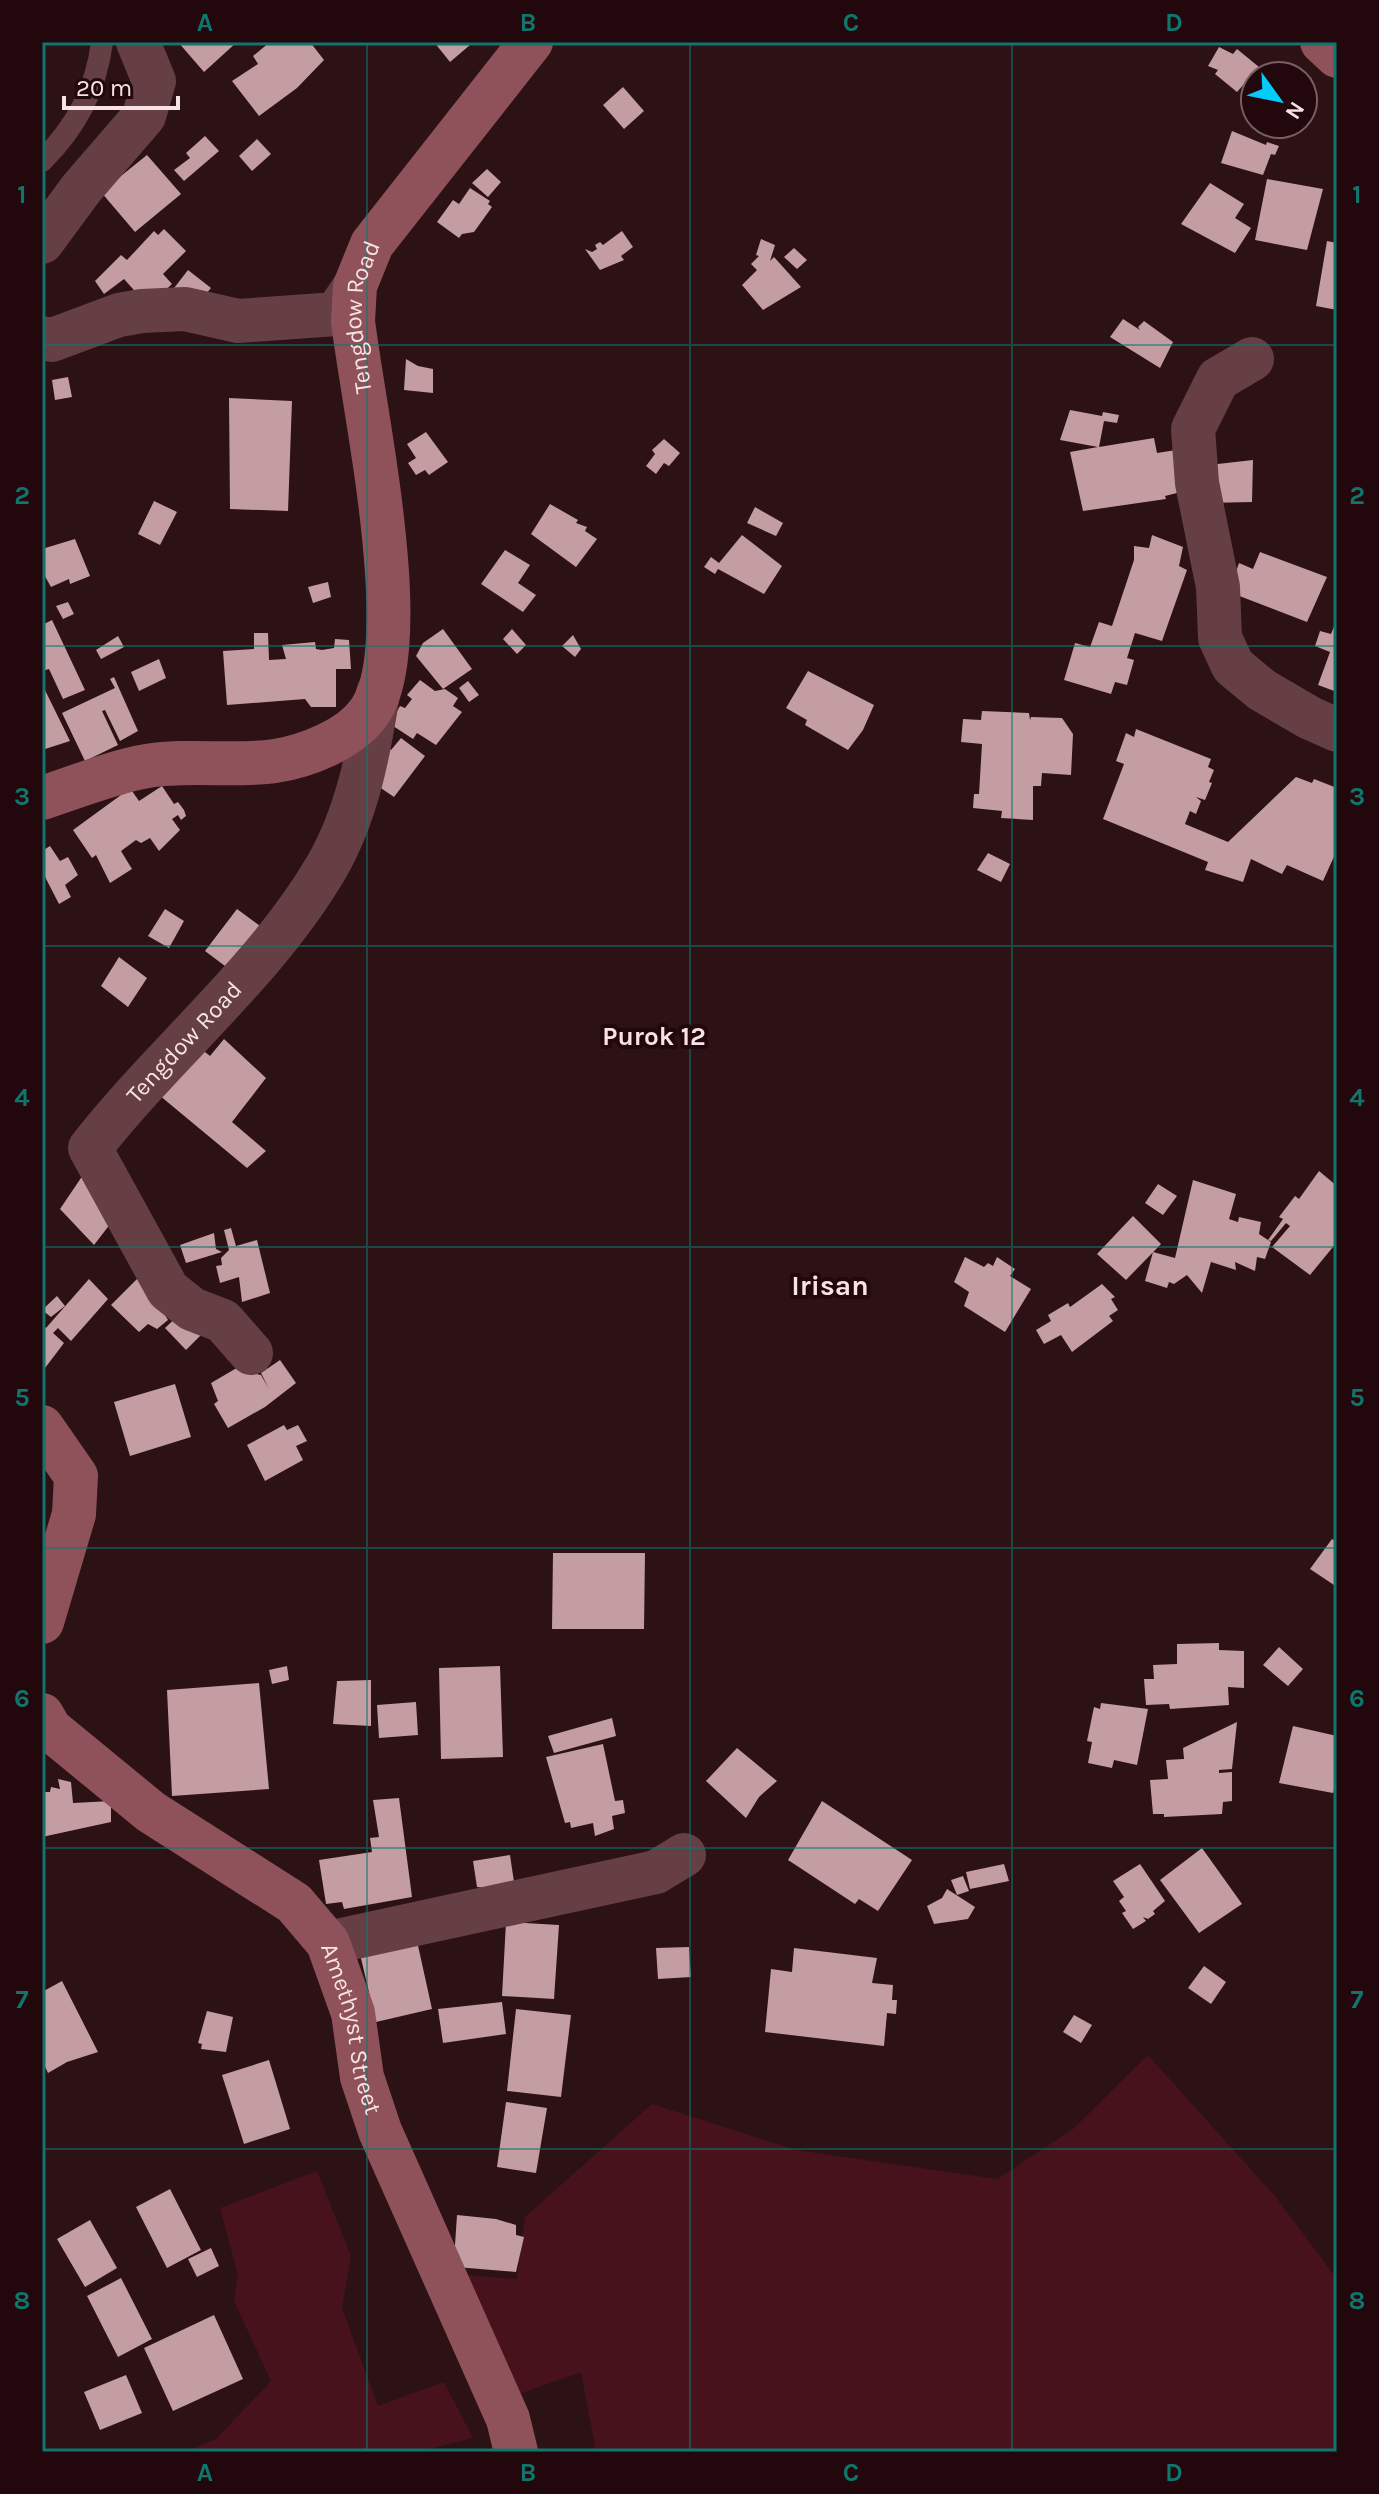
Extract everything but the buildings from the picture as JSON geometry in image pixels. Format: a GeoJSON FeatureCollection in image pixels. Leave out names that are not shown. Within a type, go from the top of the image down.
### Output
{"type":"FeatureCollection","features":[{"type":"Feature","properties":{"kind":"street"},"geometry":{"type":"LineString","coordinates":[[42,242],[104,160],[144,116],[154,81],[138,42]]}},
{"type":"Feature","properties":{"kind":"street","name":"Tengdow Road"},"geometry":{"type":"LineString","coordinates":[[251,1353],[223,1321],[192,1309],[168,1290],[90,1148],[118,1112],[257,961],[327,866],[352,811],[365,767],[389,649],[383,539],[353,321],[355,286],[372,244],[531,42]]}},
{"type":"Feature","properties":{"kind":"street"},"geometry":{"type":"LineString","coordinates":[[1322,42],[1337,56]]}},
{"type":"Feature","properties":{"kind":"street"},"geometry":{"type":"LineString","coordinates":[[42,338],[52,340],[119,315],[142,311],[185,309],[238,321],[336,314],[355,286]]}},
{"type":"Feature","properties":{"kind":"street"},"geometry":{"type":"LineString","coordinates":[[1252,359],[1218,379],[1193,429],[1197,483],[1218,587],[1220,638],[1233,666],[1262,690],[1337,730]]}},
{"type":"Feature","properties":{"kind":"street","name":"Tengdow Road"},"geometry":{"type":"LineString","coordinates":[[42,798],[147,766],[275,761],[313,750],[356,726],[370,711],[378,693]]}},
{"type":"Feature","properties":{"kind":"street"},"geometry":{"type":"LineString","coordinates":[[42,1427],[76,1476],[74,1514],[42,1622]]}},
{"type":"Feature","properties":{"kind":"street","name":"Amethyst Street"},"geometry":{"type":"LineString","coordinates":[[42,1715],[50,1729],[151,1812],[294,1903],[328,1943],[353,2013],[362,2077],[380,2131],[508,2419],[516,2452]]}},
{"type":"Feature","properties":{"kind":"street"},"geometry":{"type":"LineString","coordinates":[[328,1943],[656,1872],[684,1855]]}},
{"type":"Feature","properties":{"kind":"lane"},"geometry":{"type":"LineString","coordinates":[[42,161],[68,135],[88,100],[102,42]]}},
{"type":"Feature","properties":{"kind":"shaded area"},"geometry":{"type":"Polygon","coordinates":[[[1148,2055],[1275,2196],[1337,2279],[1337,2452],[596,2452],[581,2372],[519,2394],[467,2275],[517,2279],[525,2217],[652,2104],[796,2150],[997,2179],[1073,2129],[1148,2055]]]}},
{"type":"Feature","properties":{"kind":"shaded area"},"geometry":{"type":"Polygon","coordinates":[[[317,2171],[351,2256],[342,2308],[378,2406],[444,2382],[473,2438],[417,2452],[186,2452],[216,2439],[271,2381],[234,2301],[238,2275],[220,2208],[317,2171]]]}},
{"type":"Feature","properties":{"kind":"district","name":"Purok 12"},"geometry":{"type":"Point","coordinates":[654,1036]}},
{"type":"Feature","properties":{"kind":"district","name":"Irisan"},"geometry":{"type":"Point","coordinates":[830,1285]}}]}
